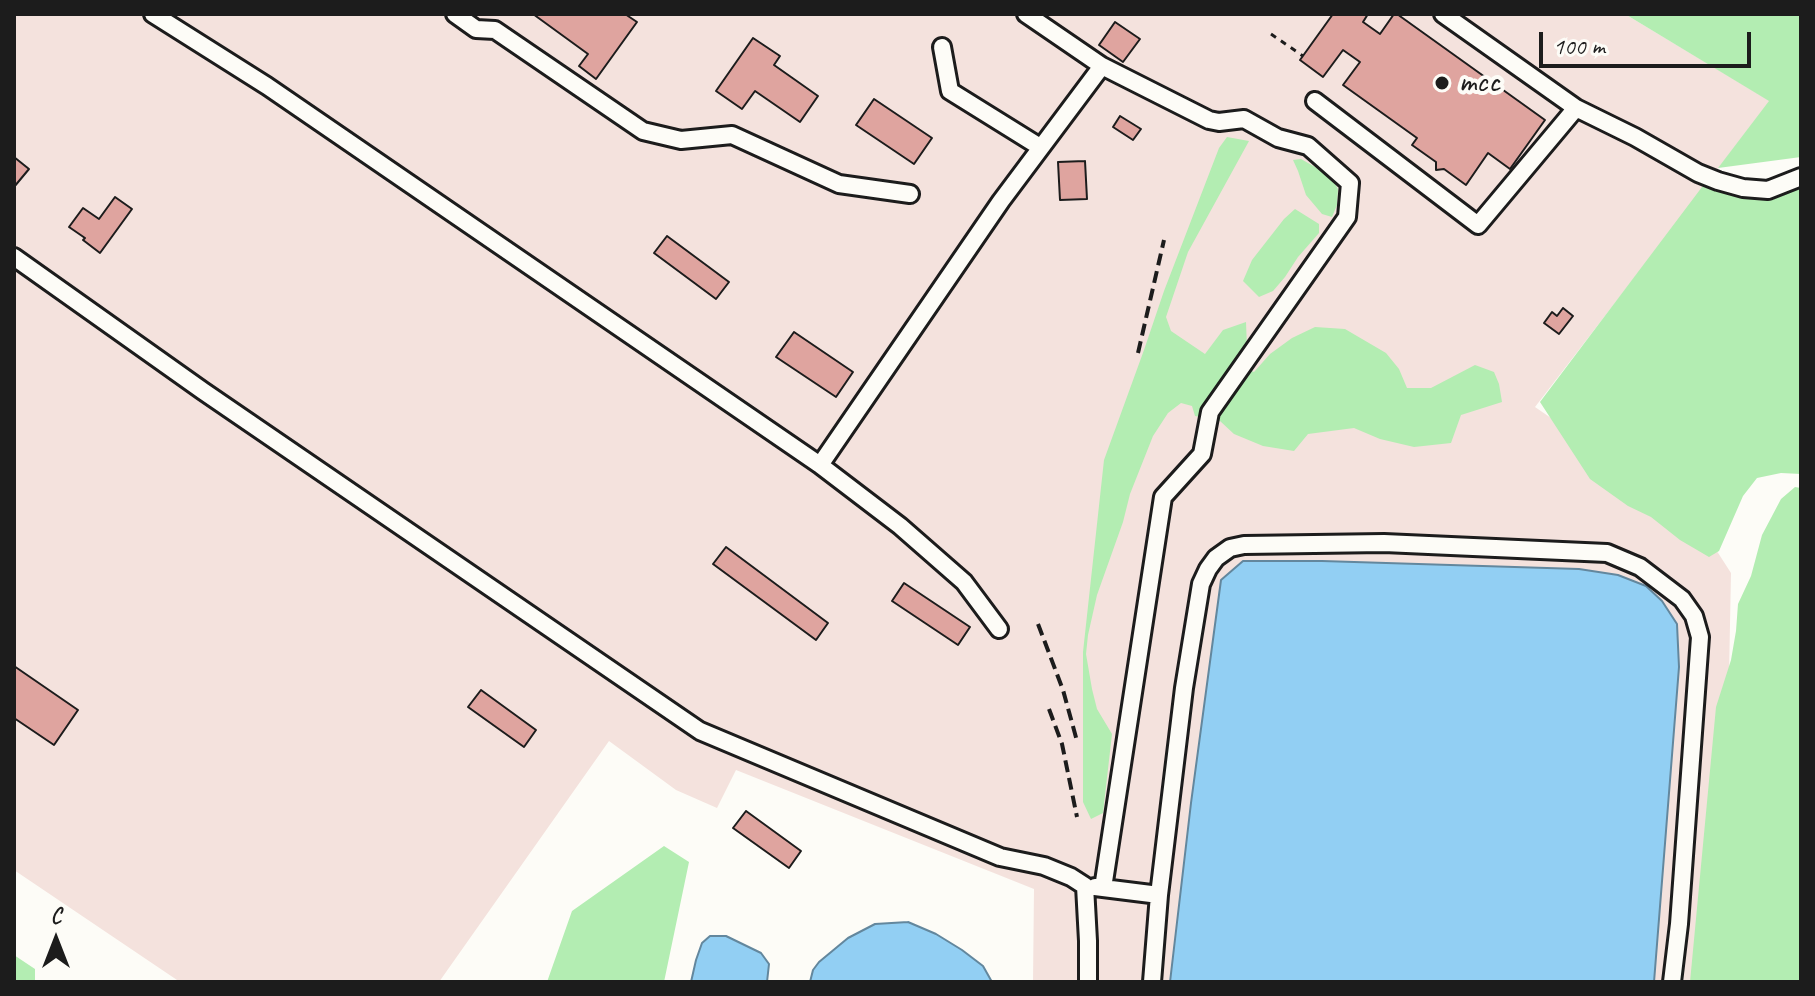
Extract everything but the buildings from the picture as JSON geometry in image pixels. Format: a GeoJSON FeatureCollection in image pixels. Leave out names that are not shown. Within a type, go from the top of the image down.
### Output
{"type":"FeatureCollection","features":[{"type":"Feature","properties":{"kind":"lane"},"geometry":{"type":"LineString","coordinates":[[153,14],[267,86],[820,465],[900,526],[964,582],[999,629]]}},
{"type":"Feature","properties":{"kind":"lane"},"geometry":{"type":"LineString","coordinates":[[455,14],[476,29],[495,30],[643,131],[681,140],[732,135],[839,184],[910,194]]}},
{"type":"Feature","properties":{"kind":"lane"},"geometry":{"type":"LineString","coordinates":[[1026,14],[1102,66],[1209,120],[1244,119],[1278,138],[1308,146],[1350,183],[1347,217],[1210,412],[1202,454],[1163,497],[1103,888]]}},
{"type":"Feature","properties":{"kind":"lane"},"geometry":{"type":"LineString","coordinates":[[1443,14],[1576,108],[1698,173],[1743,188],[1768,190],[1801,177]]}},
{"type":"Feature","properties":{"kind":"lane"},"geometry":{"type":"LineString","coordinates":[[942,47],[950,91],[1040,147]]}},
{"type":"Feature","properties":{"kind":"lane"},"geometry":{"type":"LineString","coordinates":[[820,465],[1040,147],[1102,66]]}},
{"type":"Feature","properties":{"kind":"lane"},"geometry":{"type":"LineString","coordinates":[[1315,101],[1478,225],[1576,108]]}},
{"type":"Feature","properties":{"kind":"lane"},"geometry":{"type":"LineString","coordinates":[[14,257],[203,391],[700,731],[1000,857],[1044,866],[1085,886],[1159,895]]}},
{"type":"Feature","properties":{"kind":"lane"},"geometry":{"type":"LineString","coordinates":[[1152,982],[1182,702],[1201,584],[1208,569],[1216,558],[1230,548],[1244,545],[1384,543],[1607,553],[1640,567],[1682,599],[1694,616],[1700,637],[1672,982]]}},
{"type":"Feature","properties":{"kind":"lane"},"geometry":{"type":"LineString","coordinates":[[1085,886],[1088,982]]}},
{"type":"Feature","properties":{"kind":"path"},"geometry":{"type":"LineString","coordinates":[[1271,34],[1303,56]]}},
{"type":"Feature","properties":{"kind":"shaded area"},"geometry":{"type":"Polygon","coordinates":[[[14,14],[1625,14],[1770,101],[1535,407],[1695,517],[1731,573],[1723,982],[1033,982],[1034,889],[736,770],[717,808],[676,790],[609,741],[439,982],[180,982],[14,870],[14,14]]]}},
{"type":"Feature","properties":{"kind":"green space"},"geometry":{"type":"Polygon","coordinates":[[[1625,14],[1801,14],[1801,157],[1718,168],[1769,101],[1625,14]]]}},
{"type":"Feature","properties":{"kind":"green space"},"geometry":{"type":"Polygon","coordinates":[[[1227,137],[1249,141],[1188,252],[1166,317],[1171,331],[1205,354],[1223,330],[1246,322],[1244,368],[1254,372],[1270,354],[1292,338],[1315,327],[1345,329],[1386,353],[1399,369],[1407,388],[1431,388],[1475,365],[1494,372],[1502,402],[1461,415],[1451,443],[1414,447],[1380,439],[1354,428],[1308,434],[1294,451],[1263,446],[1234,434],[1220,421],[1195,416],[1192,406],[1181,403],[1168,413],[1153,436],[1130,494],[1097,595],[1088,635],[1086,654],[1092,689],[1097,709],[1112,734],[1103,813],[1091,819],[1083,802],[1083,652],[1104,460],[1164,291],[1219,148],[1227,137]]]}},
{"type":"Feature","properties":{"kind":"green space"},"geometry":{"type":"Polygon","coordinates":[[[1301,159],[1331,176],[1338,189],[1332,217],[1322,214],[1306,195],[1293,160],[1301,159]]]}},
{"type":"Feature","properties":{"kind":"green space"},"geometry":{"type":"Polygon","coordinates":[[[1801,181],[1801,474],[1781,473],[1757,478],[1743,496],[1719,551],[1709,557],[1590,479],[1540,402],[1702,187],[1750,189],[1801,181]]]}},
{"type":"Feature","properties":{"kind":"green space"},"geometry":{"type":"Polygon","coordinates":[[[1295,209],[1319,224],[1319,233],[1273,291],[1259,297],[1243,281],[1252,260],[1295,209]]]}},
{"type":"Feature","properties":{"kind":"green space"},"geometry":{"type":"Polygon","coordinates":[[[1795,487],[1801,488],[1801,982],[1690,982],[1716,707],[1731,660],[1738,604],[1751,576],[1762,535],[1781,499],[1795,487]]]}},
{"type":"Feature","properties":{"kind":"green space"},"geometry":{"type":"Polygon","coordinates":[[[664,846],[689,862],[664,982],[547,982],[572,911],[664,846]]]}},
{"type":"Feature","properties":{"kind":"green space"},"geometry":{"type":"Polygon","coordinates":[[[14,955],[35,969],[35,982],[14,982],[14,955]]]}},
{"type":"Feature","properties":{"kind":"water"},"geometry":{"type":"Polygon","coordinates":[[[1243,561],[1579,569],[1618,575],[1646,586],[1662,601],[1677,624],[1679,667],[1654,982],[1170,982],[1221,580],[1243,561]]]}},
{"type":"Feature","properties":{"kind":"water"},"geometry":{"type":"Polygon","coordinates":[[[908,922],[962,950],[983,966],[992,982],[810,982],[819,962],[848,938],[875,924],[908,922]]]}},
{"type":"Feature","properties":{"kind":"water"},"geometry":{"type":"Polygon","coordinates":[[[710,936],[726,936],[761,953],[769,964],[767,982],[691,982],[702,943],[710,936]]]}},
{"type":"Feature","properties":{"kind":"railway"},"geometry":{"type":"LineString","coordinates":[[1138,353],[1164,240]]}},
{"type":"Feature","properties":{"kind":"railway"},"geometry":{"type":"LineString","coordinates":[[1038,624],[1063,690],[1077,741]]}},
{"type":"Feature","properties":{"kind":"railway"},"geometry":{"type":"LineString","coordinates":[[1049,709],[1062,744],[1077,817]]}},
{"type":"Feature","properties":{"kind":"place","name":"тсс"},"geometry":{"type":"Point","coordinates":[1442,83]}}]}
